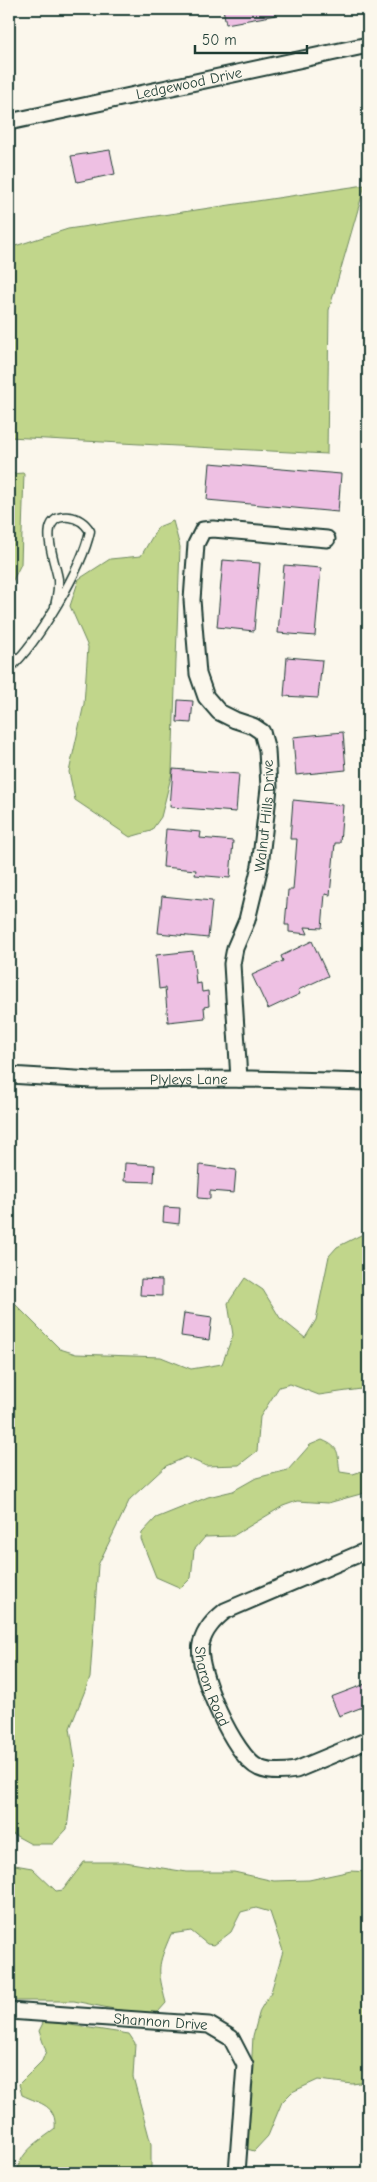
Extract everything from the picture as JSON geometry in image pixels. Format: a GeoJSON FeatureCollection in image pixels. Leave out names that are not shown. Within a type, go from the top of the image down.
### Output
{"type":"FeatureCollection","features":[{"type":"Feature","properties":{"kind":"street","name":"Ledgewood Drive"},"geometry":{"type":"LineString","coordinates":[[9,122],[368,46]]}},
{"type":"Feature","properties":{"kind":"street","name":"Walnut Hills Drive"},"geometry":{"type":"LineString","coordinates":[[239,1079],[232,964],[235,948],[246,920],[260,866],[269,788],[267,750],[262,732],[253,726],[219,712],[206,697],[198,674],[192,600],[196,544],[203,530],[213,529],[327,539]]}},
{"type":"Feature","properties":{"kind":"street","name":"Plyleys Lane"},"geometry":{"type":"LineString","coordinates":[[9,1075],[92,1080],[239,1079],[368,1082]]}},
{"type":"Feature","properties":{"kind":"street","name":"Sharon Road"},"geometry":{"type":"LineString","coordinates":[[368,1550],[225,1610],[205,1632],[200,1657],[205,1679],[236,1744],[245,1758],[259,1768],[284,1772],[296,1770],[368,1740]]}},
{"type":"Feature","properties":{"kind":"street","name":"Shannon Drive"},"geometry":{"type":"LineString","coordinates":[[9,2011],[209,2025],[231,2038],[245,2065],[237,2173]]}},
{"type":"Feature","properties":{"kind":"lane"},"geometry":{"type":"LineString","coordinates":[[9,668],[37,636],[55,606],[87,548],[90,531],[84,523],[75,517],[64,516],[54,521],[50,530],[49,542],[58,579],[55,606]]}},
{"type":"Feature","properties":{"kind":"green space"},"geometry":{"type":"Polygon","coordinates":[[[365,185],[329,310],[327,454],[9,437],[9,248],[68,229],[365,185]]]}},
{"type":"Feature","properties":{"kind":"green space"},"geometry":{"type":"Polygon","coordinates":[[[24,473],[21,564],[9,588],[9,474],[24,473]]]}},
{"type":"Feature","properties":{"kind":"green space"},"geometry":{"type":"Polygon","coordinates":[[[173,521],[180,547],[172,773],[161,817],[151,831],[130,837],[75,800],[69,772],[84,704],[88,647],[70,606],[79,579],[110,559],[141,556],[158,527],[173,521]]]}},
{"type":"Feature","properties":{"kind":"green space"},"geometry":{"type":"Polygon","coordinates":[[[368,1219],[368,1388],[319,1395],[290,1384],[279,1387],[260,1417],[257,1451],[239,1465],[206,1466],[186,1457],[166,1466],[130,1499],[98,1565],[90,1678],[70,1728],[75,1761],[67,1829],[53,1844],[31,1844],[9,1832],[9,1298],[60,1349],[76,1354],[161,1357],[191,1369],[222,1364],[233,1335],[228,1303],[245,1278],[263,1290],[280,1318],[305,1338],[316,1320],[329,1256],[337,1247],[363,1234],[368,1219]]]}},
{"type":"Feature","properties":{"kind":"green space"},"geometry":{"type":"Polygon","coordinates":[[[322,1440],[332,1446],[337,1452],[340,1472],[353,1474],[368,1469],[368,1492],[328,1503],[297,1501],[283,1506],[233,1536],[205,1537],[194,1550],[191,1578],[181,1588],[156,1577],[141,1539],[142,1533],[156,1518],[208,1497],[233,1491],[256,1478],[288,1470],[310,1445],[322,1440]]]}},
{"type":"Feature","properties":{"kind":"green space"},"geometry":{"type":"Polygon","coordinates":[[[84,1862],[125,1862],[187,1872],[234,1872],[274,1881],[309,1880],[351,1871],[368,1872],[368,2082],[352,2084],[318,2080],[292,2092],[282,2102],[268,2136],[254,2151],[247,2149],[253,2036],[260,2010],[271,1992],[283,1951],[270,1912],[256,1908],[241,1912],[231,1932],[214,1945],[207,1944],[191,1931],[171,1934],[160,1968],[166,2003],[158,2012],[144,2015],[74,2001],[9,2001],[9,1864],[32,1868],[56,1891],[63,1890],[84,1862]]]}},
{"type":"Feature","properties":{"kind":"green space"},"geometry":{"type":"Polygon","coordinates":[[[44,2021],[129,2034],[135,2043],[133,2077],[151,2144],[151,2173],[18,2173],[19,2166],[26,2153],[55,2129],[55,2121],[50,2110],[41,2103],[22,2095],[19,2084],[42,2061],[46,2051],[39,2031],[44,2021]]]}},
{"type":"Feature","properties":{"kind":"building"},"geometry":{"type":"Polygon","coordinates":[[[223,9],[275,9],[276,15],[226,24],[223,9]]]}},
{"type":"Feature","properties":{"kind":"building"},"geometry":{"type":"Polygon","coordinates":[[[110,150],[115,174],[77,182],[71,156],[110,150]]]}},
{"type":"Feature","properties":{"kind":"building"},"geometry":{"type":"Polygon","coordinates":[[[210,463],[341,474],[338,512],[207,500],[210,463]]]}},
{"type":"Feature","properties":{"kind":"building"},"geometry":{"type":"Polygon","coordinates":[[[223,560],[260,563],[254,631],[217,627],[223,560]]]}},
{"type":"Feature","properties":{"kind":"building"},"geometry":{"type":"Polygon","coordinates":[[[284,565],[321,568],[315,636],[278,633],[284,565]]]}},
{"type":"Feature","properties":{"kind":"building"},"geometry":{"type":"Polygon","coordinates":[[[287,657],[322,660],[318,698],[284,696],[287,657]]]}},
{"type":"Feature","properties":{"kind":"building"},"geometry":{"type":"Polygon","coordinates":[[[178,700],[193,701],[191,723],[177,722],[178,700]]]}},
{"type":"Feature","properties":{"kind":"building"},"geometry":{"type":"Polygon","coordinates":[[[343,732],[346,770],[296,775],[293,737],[343,732]]]}},
{"type":"Feature","properties":{"kind":"building"},"geometry":{"type":"Polygon","coordinates":[[[173,769],[239,774],[236,812],[170,807],[173,769]]]}},
{"type":"Feature","properties":{"kind":"building"},"geometry":{"type":"Polygon","coordinates":[[[293,800],[343,805],[340,843],[335,843],[330,895],[325,894],[322,928],[305,927],[308,934],[289,932],[289,925],[285,925],[288,890],[293,890],[297,839],[290,839],[293,800]]]}},
{"type":"Feature","properties":{"kind":"building"},"geometry":{"type":"Polygon","coordinates":[[[166,829],[201,832],[200,838],[233,841],[230,878],[195,875],[196,870],[163,867],[166,829]]]}},
{"type":"Feature","properties":{"kind":"building"},"geometry":{"type":"Polygon","coordinates":[[[162,896],[212,901],[208,938],[158,933],[162,896]]]}},
{"type":"Feature","properties":{"kind":"building"},"geometry":{"type":"Polygon","coordinates":[[[312,941],[328,976],[298,990],[300,994],[268,1009],[252,975],[283,961],[281,956],[312,941]]]}},
{"type":"Feature","properties":{"kind":"building"},"geometry":{"type":"Polygon","coordinates":[[[193,951],[196,984],[201,983],[202,992],[208,991],[209,1006],[204,1007],[205,1018],[168,1022],[165,988],[159,989],[156,955],[193,951]]]}},
{"type":"Feature","properties":{"kind":"building"},"geometry":{"type":"Polygon","coordinates":[[[125,1163],[155,1165],[154,1182],[124,1181],[125,1163]]]}},
{"type":"Feature","properties":{"kind":"building"},"geometry":{"type":"Polygon","coordinates":[[[200,1165],[236,1170],[234,1193],[210,1191],[210,1199],[198,1198],[200,1165]]]}},
{"type":"Feature","properties":{"kind":"building"},"geometry":{"type":"Polygon","coordinates":[[[164,1207],[180,1208],[179,1224],[163,1222],[164,1207]]]}},
{"type":"Feature","properties":{"kind":"building"},"geometry":{"type":"Polygon","coordinates":[[[141,1279],[162,1280],[162,1296],[140,1295],[141,1279]]]}},
{"type":"Feature","properties":{"kind":"building"},"geometry":{"type":"Polygon","coordinates":[[[184,1313],[212,1317],[209,1340],[181,1336],[184,1313]]]}},
{"type":"Feature","properties":{"kind":"building"},"geometry":{"type":"Polygon","coordinates":[[[368,1683],[368,1705],[339,1716],[331,1697],[368,1683]]]}}]}
